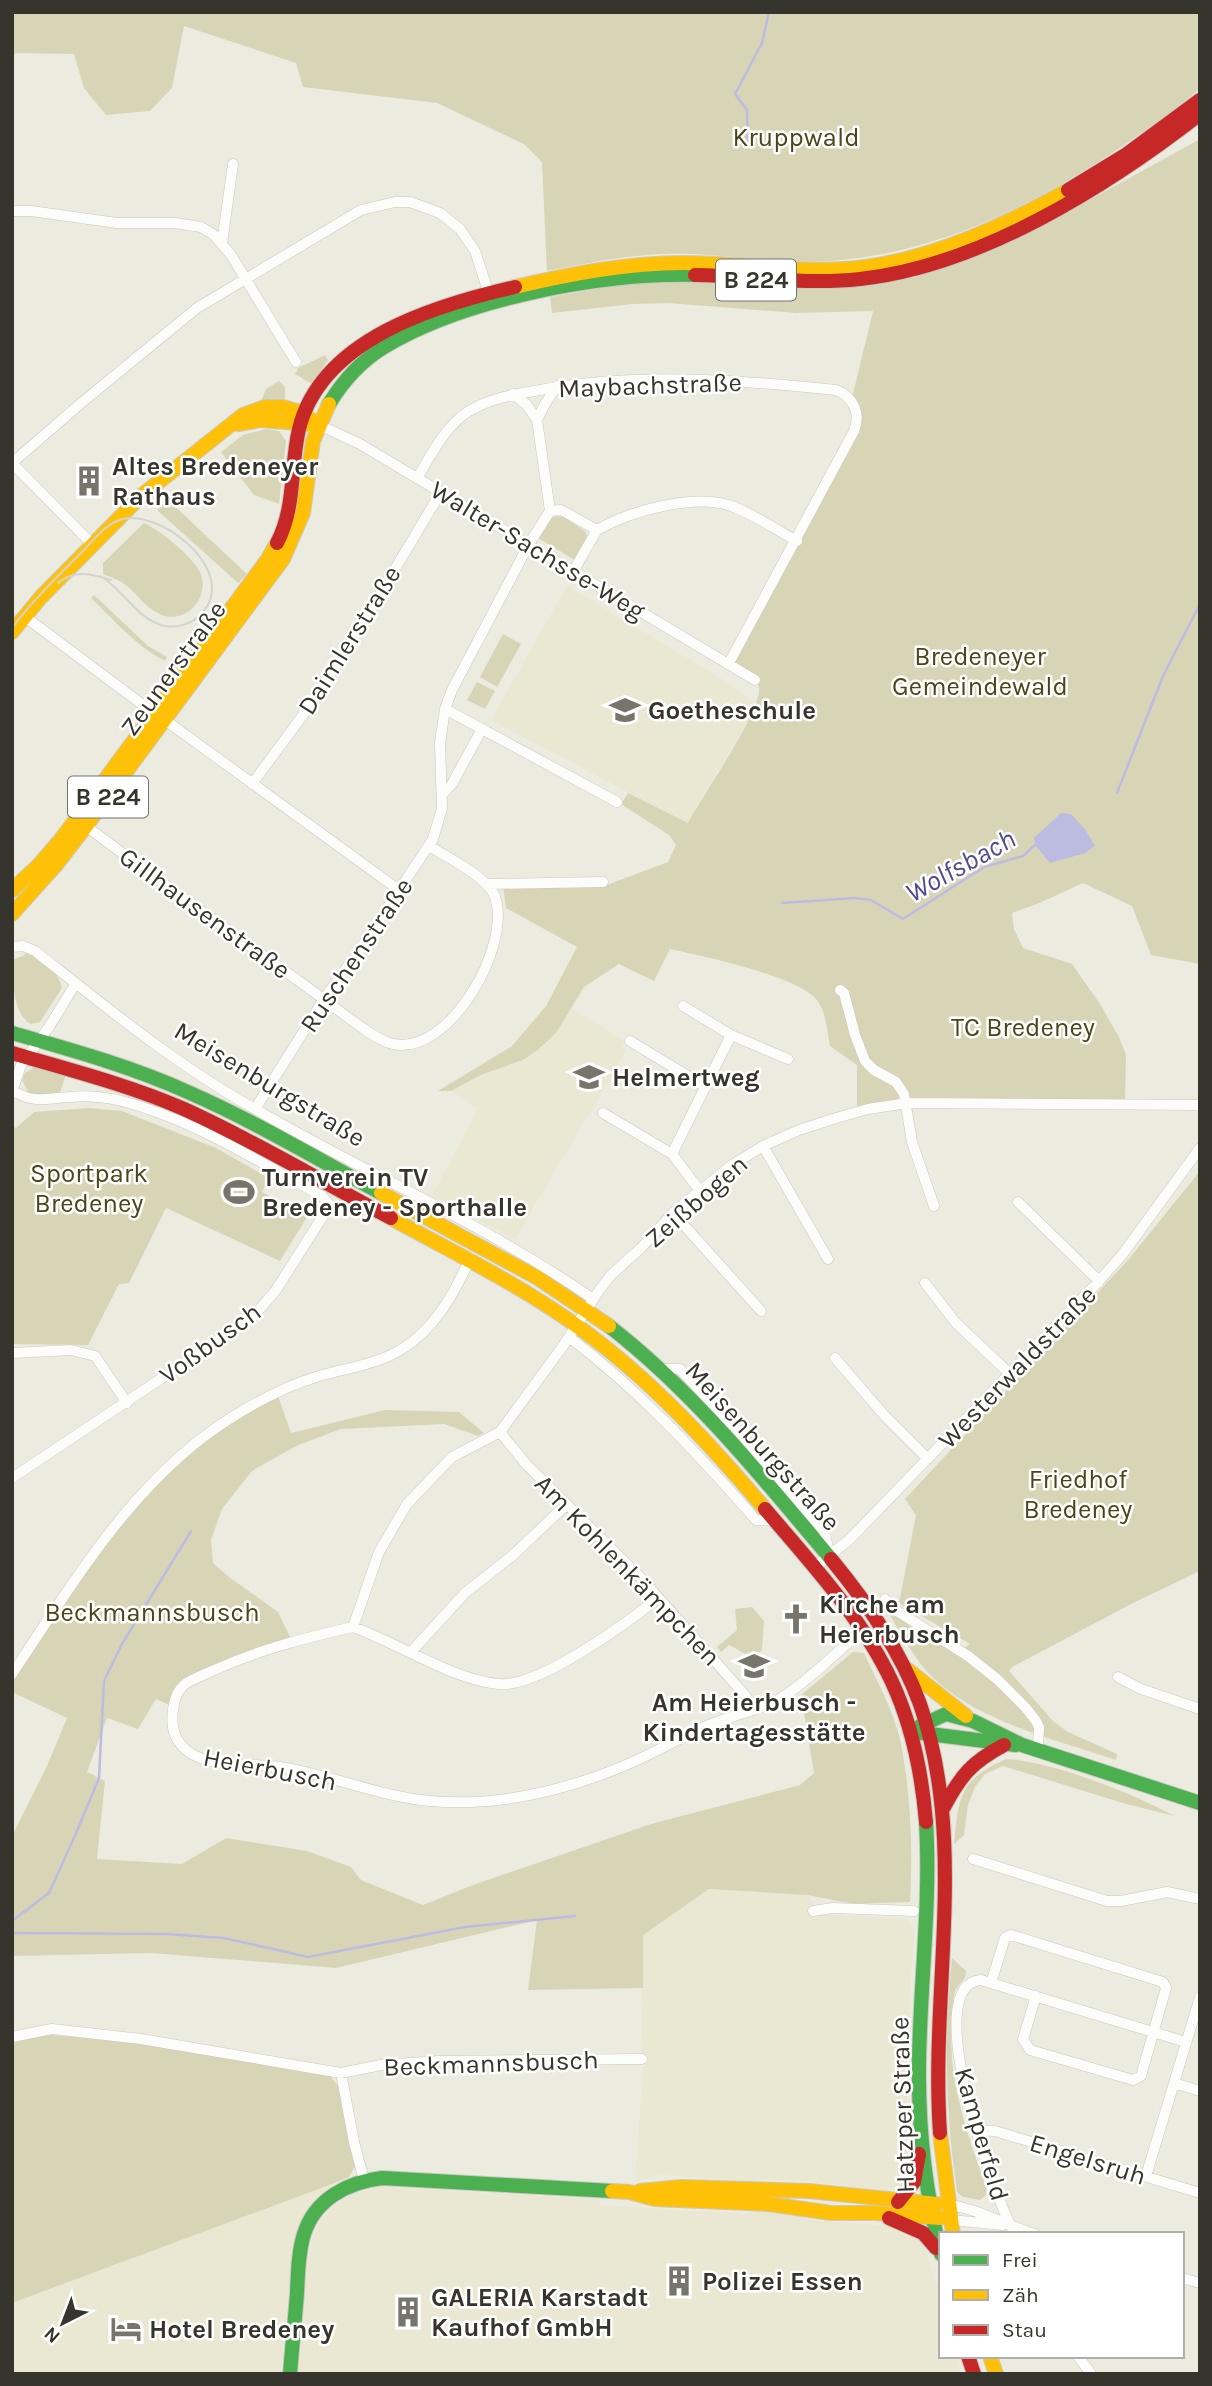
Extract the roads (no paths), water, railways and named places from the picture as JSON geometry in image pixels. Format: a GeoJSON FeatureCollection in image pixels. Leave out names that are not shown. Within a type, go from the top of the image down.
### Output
{"type":"FeatureCollection","features":[{"type":"Feature","properties":{"kind":"main road","name":"B 224"},"geometry":{"type":"LineString","coordinates":[[303,418],[317,391],[336,365],[368,340],[410,320],[489,294],[551,279],[647,265],[686,263],[815,271],[853,268],[918,257],[954,244],[1073,190],[1151,138],[1200,100]]}},
{"type":"Feature","properties":{"kind":"main road","name":"B 224"},"geometry":{"type":"LineString","coordinates":[[319,425],[341,386],[372,355],[389,343],[451,317],[541,292],[649,276],[686,275],[842,282],[920,269],[1035,222],[1078,200],[1129,167],[1200,114]]}},
{"type":"Feature","properties":{"kind":"main road"},"geometry":{"type":"LineString","coordinates":[[12,632],[92,544],[141,496],[222,432],[240,424],[261,420],[303,418],[319,425]]}},
{"type":"Feature","properties":{"kind":"main road","name":"Zeunerstraße"},"geometry":{"type":"LineString","coordinates":[[12,914],[56,865],[86,826],[279,541],[289,508],[296,442],[303,418]]}},
{"type":"Feature","properties":{"kind":"main road","name":"Zeunerstraße"},"geometry":{"type":"LineString","coordinates":[[12,890],[38,866],[62,838],[283,559],[294,540],[306,499],[312,444],[319,425]]}},
{"type":"Feature","properties":{"kind":"main road","name":"Meisenburgstraße"},"geometry":{"type":"LineString","coordinates":[[12,1032],[137,1071],[211,1102],[480,1245],[562,1292],[590,1304],[713,1422],[830,1556],[885,1632],[905,1667],[928,1728]]}},
{"type":"Feature","properties":{"kind":"main road","name":"Meisenburgstraße"},"geometry":{"type":"LineString","coordinates":[[19,1055],[130,1088],[204,1118],[470,1258],[553,1307],[573,1331],[664,1398],[775,1521],[862,1631],[890,1677],[910,1732]]}},
{"type":"Feature","properties":{"kind":"main road"},"geometry":{"type":"LineString","coordinates":[[905,1667],[973,1721]]}},
{"type":"Feature","properties":{"kind":"main road"},"geometry":{"type":"LineString","coordinates":[[928,1728],[946,1714],[973,1721],[1022,1745]]}},
{"type":"Feature","properties":{"kind":"main road"},"geometry":{"type":"LineString","coordinates":[[910,1732],[928,1728],[1004,1745],[1038,1748],[1200,1803]]}},
{"type":"Feature","properties":{"kind":"main road","name":"Hatzper Straße"},"geometry":{"type":"LineString","coordinates":[[928,1728],[944,1807],[945,1929],[937,2073],[951,2220]]}},
{"type":"Feature","properties":{"kind":"main road","name":"Hatzper Straße"},"geometry":{"type":"LineString","coordinates":[[910,1732],[925,1817],[920,1911],[921,2128],[931,2210],[939,2245]]}},
{"type":"Feature","properties":{"kind":"main road"},"geometry":{"type":"LineString","coordinates":[[944,1807],[968,1765],[1004,1745]]}},
{"type":"Feature","properties":{"kind":"main road"},"geometry":{"type":"LineString","coordinates":[[898,2202],[914,2182],[921,2128]]}},
{"type":"Feature","properties":{"kind":"main road"},"geometry":{"type":"LineString","coordinates":[[290,2374],[304,2235],[318,2209],[332,2195],[364,2179],[629,2192],[681,2187],[809,2191],[898,2202],[931,2210],[951,2220]]}},
{"type":"Feature","properties":{"kind":"main road"},"geometry":{"type":"LineString","coordinates":[[629,2192],[655,2199],[769,2204],[831,2213],[931,2210]]}},
{"type":"Feature","properties":{"kind":"main road"},"geometry":{"type":"LineString","coordinates":[[875,2213],[923,2232],[939,2252]]}},
{"type":"Feature","properties":{"kind":"street"},"geometry":{"type":"LineString","coordinates":[[222,243],[233,164]]}},
{"type":"Feature","properties":{"kind":"street"},"geometry":{"type":"LineString","coordinates":[[92,544],[12,463],[197,308],[361,210],[376,205],[410,202],[440,213],[460,229],[475,251],[489,294]]}},
{"type":"Feature","properties":{"kind":"street"},"geometry":{"type":"LineString","coordinates":[[12,211],[31,211],[117,223],[187,223],[201,227],[222,243],[296,362]]}},
{"type":"Feature","properties":{"kind":"street","name":"Maybachstraße"},"geometry":{"type":"LineString","coordinates":[[417,478],[441,439],[456,421],[488,402],[513,394],[578,382],[663,379],[754,382],[836,390],[845,394],[853,403],[858,422],[797,541]]}},
{"type":"Feature","properties":{"kind":"street"},"geometry":{"type":"LineString","coordinates":[[537,420],[557,386]]}},
{"type":"Feature","properties":{"kind":"street"},"geometry":{"type":"LineString","coordinates":[[513,394],[527,405],[537,420],[550,511],[561,510],[597,530]]}},
{"type":"Feature","properties":{"kind":"street","name":"Walter-Sachsse-Weg"},"geometry":{"type":"LineString","coordinates":[[319,425],[360,444],[755,680]]}},
{"type":"Feature","properties":{"kind":"street","name":"Daimlerstraße"},"geometry":{"type":"LineString","coordinates":[[252,784],[303,715],[355,636],[441,492]]}},
{"type":"Feature","properties":{"kind":"street"},"geometry":{"type":"LineString","coordinates":[[574,570],[597,530],[631,516],[697,501],[717,502],[734,507],[797,541],[729,663]]}},
{"type":"Feature","properties":{"kind":"street","name":"Ruschenstraße"},"geometry":{"type":"LineString","coordinates":[[255,1110],[324,999],[429,846],[440,821],[440,743],[445,709],[452,690],[529,544],[550,511]]}},
{"type":"Feature","properties":{"kind":"street"},"geometry":{"type":"LineString","coordinates":[[24,616],[398,890]]}},
{"type":"Feature","properties":{"kind":"street"},"geometry":{"type":"LineString","coordinates":[[445,709],[617,802]]}},
{"type":"Feature","properties":{"kind":"street","name":"Ruschenstraße"},"geometry":{"type":"LineString","coordinates":[[442,795],[452,784],[482,729]]}},
{"type":"Feature","properties":{"kind":"street","name":"Gillhausenstraße"},"geometry":{"type":"LineString","coordinates":[[86,826],[389,1044],[411,1045],[430,1038],[451,1020],[467,999],[490,955],[499,914],[494,895],[486,884]]}},
{"type":"Feature","properties":{"kind":"street"},"geometry":{"type":"LineString","coordinates":[[429,846],[486,884],[603,882]]}},
{"type":"Feature","properties":{"kind":"street","name":"Meisenburgstraße"},"geometry":{"type":"LineString","coordinates":[[12,947],[23,946],[35,951],[162,1050],[209,1082],[255,1110],[558,1275],[590,1304]]}},
{"type":"Feature","properties":{"kind":"street"},"geometry":{"type":"LineString","coordinates":[[12,1092],[19,1055],[39,1040],[76,983]]}},
{"type":"Feature","properties":{"kind":"street"},"geometry":{"type":"LineString","coordinates":[[840,990],[844,993],[865,1061],[874,1070],[896,1082],[907,1103],[912,1142],[934,1206]]}},
{"type":"Feature","properties":{"kind":"street"},"geometry":{"type":"LineString","coordinates":[[682,1006],[731,1035],[788,1059]]}},
{"type":"Feature","properties":{"kind":"street"},"geometry":{"type":"LineString","coordinates":[[671,1154],[731,1035]]}},
{"type":"Feature","properties":{"kind":"street"},"geometry":{"type":"LineString","coordinates":[[630,1041],[706,1087]]}},
{"type":"Feature","properties":{"kind":"street","name":"Voßbusch"},"geometry":{"type":"LineString","coordinates":[[12,1092],[36,1101],[70,1097],[118,1100],[147,1110],[228,1145],[322,1196],[330,1205],[276,1290],[260,1310],[241,1326],[12,1478]]}},
{"type":"Feature","properties":{"kind":"street","name":"Zeißbogen"},"geometry":{"type":"LineString","coordinates":[[573,1331],[611,1275],[641,1248],[673,1213],[732,1165],[763,1146],[836,1118],[868,1109],[907,1103],[1200,1105]]}},
{"type":"Feature","properties":{"kind":"street"},"geometry":{"type":"LineString","coordinates":[[603,1113],[671,1154],[700,1191]]}},
{"type":"Feature","properties":{"kind":"street"},"geometry":{"type":"LineString","coordinates":[[763,1146],[828,1259]]}},
{"type":"Feature","properties":{"kind":"street","name":"Westerwaldstraße"},"geometry":{"type":"LineString","coordinates":[[814,1568],[850,1539],[1099,1281],[1122,1255],[1200,1148]]}},
{"type":"Feature","properties":{"kind":"street"},"geometry":{"type":"LineString","coordinates":[[1018,1202],[1099,1281]]}},
{"type":"Feature","properties":{"kind":"street"},"geometry":{"type":"LineString","coordinates":[[673,1213],[761,1311]]}},
{"type":"Feature","properties":{"kind":"street"},"geometry":{"type":"LineString","coordinates":[[12,1674],[92,1555],[124,1516],[181,1456],[229,1419],[278,1392],[320,1376],[376,1361],[408,1345],[440,1312],[470,1258]]}},
{"type":"Feature","properties":{"kind":"street"},"geometry":{"type":"LineString","coordinates":[[925,1283],[956,1323],[1010,1374]]}},
{"type":"Feature","properties":{"kind":"street"},"geometry":{"type":"LineString","coordinates":[[573,1331],[500,1432],[452,1457],[407,1504],[379,1552],[353,1627],[477,1679],[498,1684],[519,1682],[582,1651],[658,1598]]}},
{"type":"Feature","properties":{"kind":"street"},"geometry":{"type":"LineString","coordinates":[[12,1353],[71,1350],[95,1356],[127,1403]]}},
{"type":"Feature","properties":{"kind":"street"},"geometry":{"type":"LineString","coordinates":[[835,1358],[884,1415],[928,1459]]}},
{"type":"Feature","properties":{"kind":"street","name":"Am Kohlenkämpchen"},"geometry":{"type":"LineString","coordinates":[[500,1432],[526,1464],[619,1555],[745,1695],[754,1710]]}},
{"type":"Feature","properties":{"kind":"street"},"geometry":{"type":"LineString","coordinates":[[411,1652],[465,1593],[512,1556],[566,1505]]}},
{"type":"Feature","properties":{"kind":"street"},"geometry":{"type":"LineString","coordinates":[[885,1599],[898,1611],[983,1667],[1026,1708],[1039,1727],[1038,1748]]}},
{"type":"Feature","properties":{"kind":"street","name":"Heierbusch"},"geometry":{"type":"LineString","coordinates":[[353,1627],[291,1641],[242,1658],[183,1685],[174,1704],[173,1729],[177,1739],[194,1756],[204,1760],[261,1764],[297,1770],[351,1786],[408,1798],[480,1802],[520,1797],[600,1776],[701,1728],[754,1710],[783,1696],[862,1631]]}},
{"type":"Feature","properties":{"kind":"street"},"geometry":{"type":"LineString","coordinates":[[1118,1677],[1141,1689],[1200,1709]]}},
{"type":"Feature","properties":{"kind":"street"},"geometry":{"type":"LineString","coordinates":[[973,1859],[1107,1901],[1167,1892],[1200,1899]]}},
{"type":"Feature","properties":{"kind":"street"},"geometry":{"type":"LineString","coordinates":[[813,1911],[833,1908],[920,1911],[934,1916],[945,1929]]}},
{"type":"Feature","properties":{"kind":"street"},"geometry":{"type":"LineString","coordinates":[[1036,1996],[1023,2039],[1030,2050],[1133,2080],[1141,2076],[1154,2032],[1166,1988],[1163,1982],[1011,1935],[1005,1938],[991,1983],[1036,1996],[1154,2032],[1186,2042]]}},
{"type":"Feature","properties":{"kind":"street","name":"Kamperfeld"},"geometry":{"type":"LineString","coordinates":[[991,1983],[973,1980],[959,1998],[958,2054],[964,2090],[983,2158],[1012,2230]]}},
{"type":"Feature","properties":{"kind":"street"},"geometry":{"type":"LineString","coordinates":[[1146,2176],[1200,1998]]}},
{"type":"Feature","properties":{"kind":"street","name":"Beckmannsbusch"},"geometry":{"type":"LineString","coordinates":[[12,2037],[52,2029],[90,2033],[141,2039],[341,2073],[381,2065],[439,2061],[642,2059]]}},
{"type":"Feature","properties":{"kind":"street"},"geometry":{"type":"LineString","coordinates":[[341,2073],[364,2179]]}},
{"type":"Feature","properties":{"kind":"street"},"geometry":{"type":"LineString","coordinates":[[1174,2083],[1200,2091]]}},
{"type":"Feature","properties":{"kind":"street","name":"Engelsruh"},"geometry":{"type":"LineString","coordinates":[[975,2130],[995,2131],[1200,2193]]}},
{"type":"Feature","properties":{"kind":"street"},"geometry":{"type":"LineString","coordinates":[[951,2220],[973,2209],[1012,2230]]}},
{"type":"Feature","properties":{"kind":"street"},"geometry":{"type":"LineString","coordinates":[[1080,2358],[1091,2374]]}},
{"type":"Feature","properties":{"kind":"water"},"geometry":{"type":"Polygon","coordinates":[[[1061,813],[1071,814],[1085,829],[1095,846],[1085,853],[1050,863],[1035,845],[1034,838],[1061,813]]]}},
{"type":"Feature","properties":{"kind":"waterway"},"geometry":{"type":"LineString","coordinates":[[748,148],[747,110],[735,94],[762,43],[769,12]]}},
{"type":"Feature","properties":{"kind":"waterway","name":"Wolfsbach"},"geometry":{"type":"LineString","coordinates":[[1117,793],[1163,676],[1200,604]]}},
{"type":"Feature","properties":{"kind":"waterway","name":"Wolfsbach"},"geometry":{"type":"LineString","coordinates":[[782,903],[855,898],[871,900],[903,919],[984,867],[1023,856],[1035,845]]}},
{"type":"Feature","properties":{"kind":"waterway"},"geometry":{"type":"LineString","coordinates":[[12,1921],[49,1893],[99,1778],[104,1681],[122,1644],[191,1531]]}},
{"type":"Feature","properties":{"kind":"waterway"},"geometry":{"type":"LineString","coordinates":[[12,1933],[167,1934],[224,1938],[308,1957],[465,1927],[575,1916]]}},
{"type":"Feature","properties":{"kind":"tram line"},"geometry":{"type":"LineString","coordinates":[[12,628],[45,589],[102,531],[117,521],[134,518],[153,522],[190,546],[203,562],[211,580],[211,598],[193,621],[179,626],[165,626],[139,612],[102,577]]}},
{"type":"Feature","properties":{"kind":"tram line"},"geometry":{"type":"LineString","coordinates":[[58,583],[77,574],[111,580]]}},
{"type":"Feature","properties":{"kind":"place","name":"Altes Bredeneyer Rathaus"},"geometry":{"type":"Point","coordinates":[89,481]}},
{"type":"Feature","properties":{"kind":"place","name":"Goetheschule"},"geometry":{"type":"Point","coordinates":[625,710]}},
{"type":"Feature","properties":{"kind":"place","name":"Helmertweg"},"geometry":{"type":"Point","coordinates":[589,1077]}},
{"type":"Feature","properties":{"kind":"place","name":"Turnverein TV Bredeney - Sporthalle"},"geometry":{"type":"Point","coordinates":[239,1192]}},
{"type":"Feature","properties":{"kind":"place","name":"Kirche am Heierbusch"},"geometry":{"type":"Point","coordinates":[796,1619]}},
{"type":"Feature","properties":{"kind":"place","name":"Am Heierbusch - Kindertagesstätte"},"geometry":{"type":"Point","coordinates":[754,1666]}},
{"type":"Feature","properties":{"kind":"place","name":"Polizei Essen"},"geometry":{"type":"Point","coordinates":[679,2281]}},
{"type":"Feature","properties":{"kind":"place","name":"GALERIA Karstadt Kaufhof GmbH"},"geometry":{"type":"Point","coordinates":[408,2312]}},
{"type":"Feature","properties":{"kind":"place","name":"Hotel Bredeney"},"geometry":{"type":"Point","coordinates":[126,2329]}},
{"type":"Feature","properties":{"kind":"park label","name":"Kruppwald"},"geometry":{"type":"Point","coordinates":[796,137]}},
{"type":"Feature","properties":{"kind":"park label","name":"Bredeneyer Gemeindewald"},"geometry":{"type":"Point","coordinates":[980,671]}},
{"type":"Feature","properties":{"kind":"park label","name":"TC Bredeney"},"geometry":{"type":"Point","coordinates":[1023,1027]}},
{"type":"Feature","properties":{"kind":"park label","name":"Sportpark Bredeney"},"geometry":{"type":"Point","coordinates":[89,1188]}},
{"type":"Feature","properties":{"kind":"park label","name":"Friedhof Bredeney"},"geometry":{"type":"Point","coordinates":[1078,1494]}}]}
